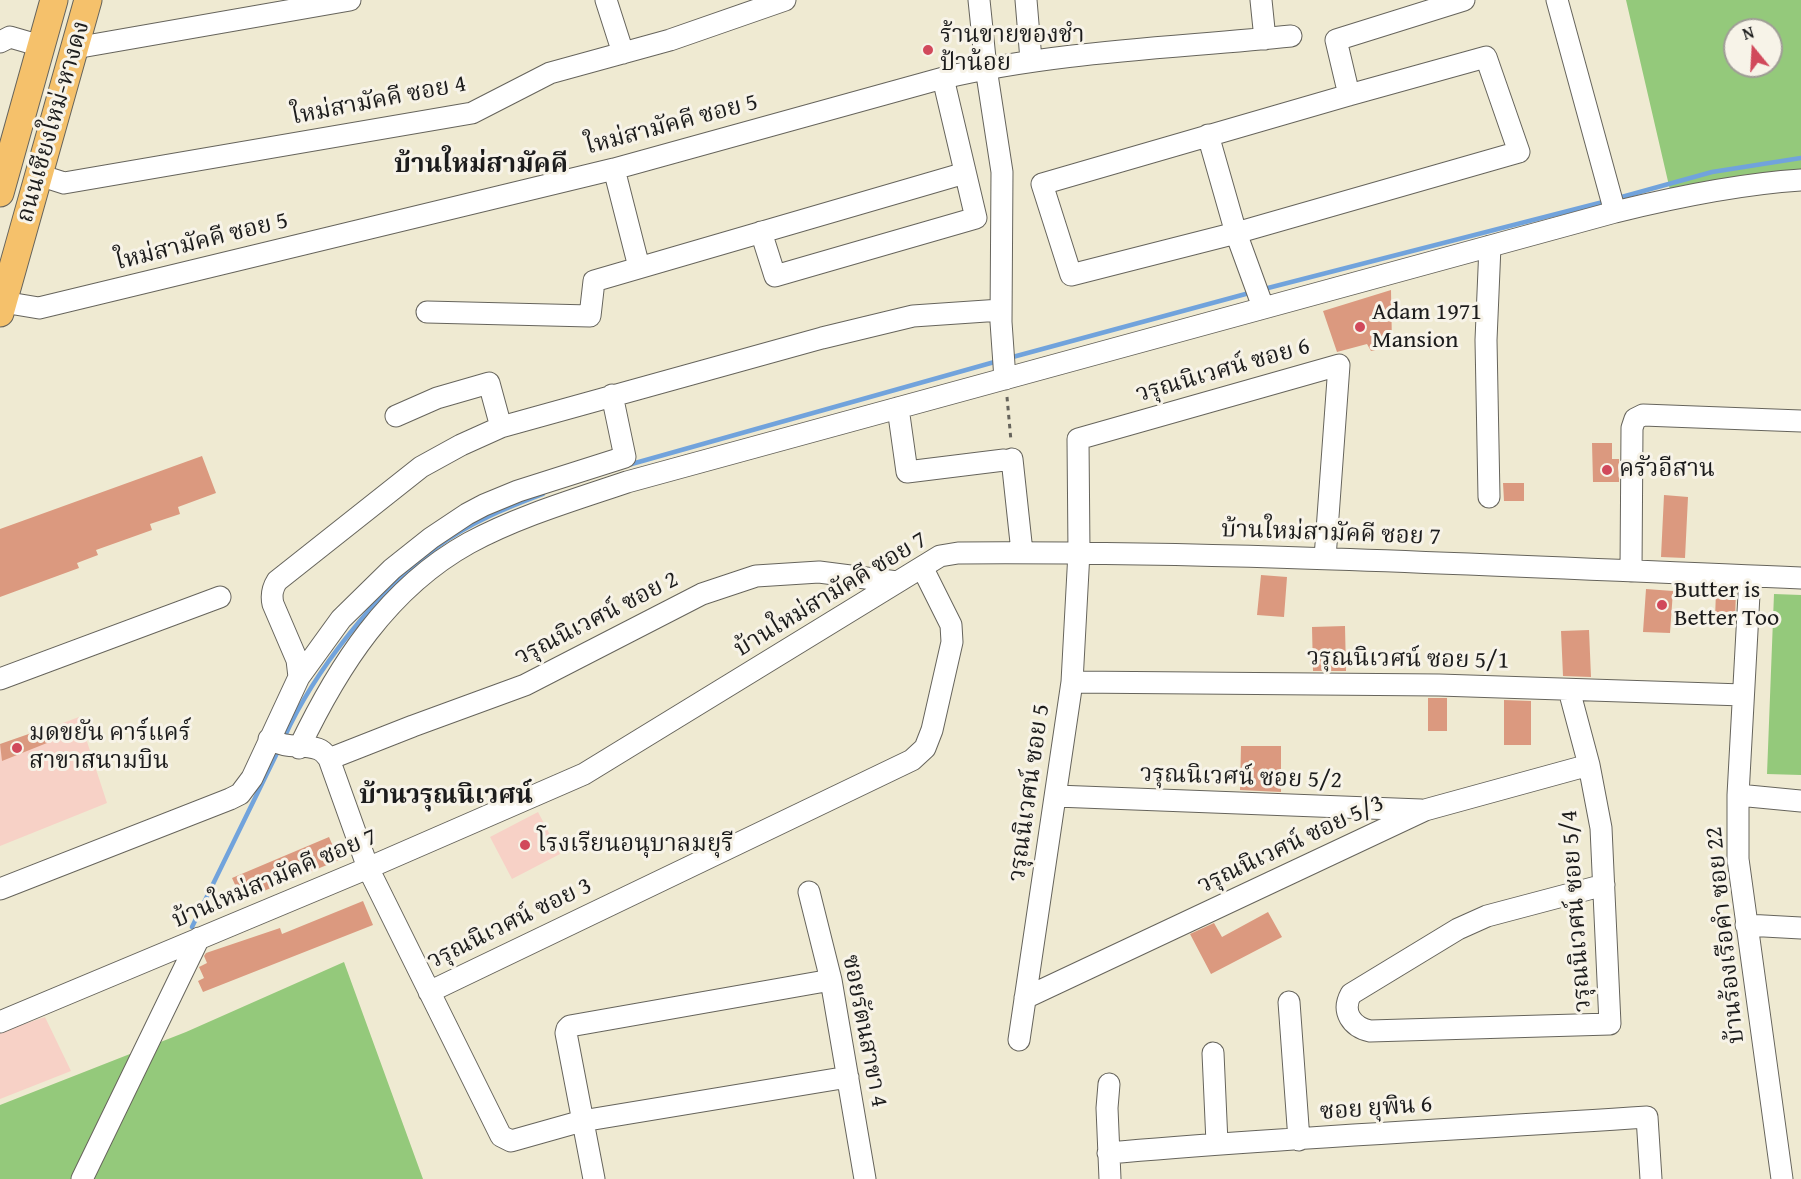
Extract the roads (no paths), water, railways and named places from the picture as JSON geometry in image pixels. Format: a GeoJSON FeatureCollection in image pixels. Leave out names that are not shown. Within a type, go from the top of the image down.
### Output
{"type":"FeatureCollection","features":[{"type":"Feature","properties":{"kind":"main road","name":"ถนนเชียงใหม่-หางดง"},"geometry":{"type":"LineString","coordinates":[[0,193],[54,0]]}},
{"type":"Feature","properties":{"kind":"main road","name":"ถนนเชียงใหม่-หางดง"},"geometry":{"type":"LineString","coordinates":[[2,307],[88,0]]}},
{"type":"Feature","properties":{"kind":"street"},"geometry":{"type":"LineString","coordinates":[[75,48],[350,0]]}},
{"type":"Feature","properties":{"kind":"street"},"geometry":{"type":"LineString","coordinates":[[606,0],[623,52]]}},
{"type":"Feature","properties":{"kind":"street","name":"ใหม่สามัคคี ซอย 4"},"geometry":{"type":"LineString","coordinates":[[39,174],[64,183],[472,113],[550,73],[670,40],[785,0]]}},
{"type":"Feature","properties":{"kind":"street"},"geometry":{"type":"LineString","coordinates":[[978,0],[1002,172],[1001,310],[1004,369]]}},
{"type":"Feature","properties":{"kind":"street"},"geometry":{"type":"LineString","coordinates":[[1026,0],[1031,60]]}},
{"type":"Feature","properties":{"kind":"street"},"geometry":{"type":"LineString","coordinates":[[1261,0],[1265,39]]}},
{"type":"Feature","properties":{"kind":"street"},"geometry":{"type":"LineString","coordinates":[[1349,94],[1336,40],[1464,0]]}},
{"type":"Feature","properties":{"kind":"street"},"geometry":{"type":"LineString","coordinates":[[1557,0],[1613,204]]}},
{"type":"Feature","properties":{"kind":"street","name":"ใหม่สามัคคี ซอย 5"},"geometry":{"type":"LineString","coordinates":[[2,307],[39,308],[614,169],[986,68],[1031,60],[1291,36]]}},
{"type":"Feature","properties":{"kind":"street"},"geometry":{"type":"LineString","coordinates":[[0,42],[10,37],[41,46]]}},
{"type":"Feature","properties":{"kind":"street"},"geometry":{"type":"LineString","coordinates":[[1486,57],[1519,152],[1236,233],[1071,275],[1042,184],[1208,135],[1486,57]]}},
{"type":"Feature","properties":{"kind":"street"},"geometry":{"type":"LineString","coordinates":[[761,232],[775,276],[976,218],[943,78]]}},
{"type":"Feature","properties":{"kind":"street"},"geometry":{"type":"LineString","coordinates":[[1208,135],[1236,233],[1263,307]]}},
{"type":"Feature","properties":{"kind":"street"},"geometry":{"type":"LineString","coordinates":[[614,169],[639,267]]}},
{"type":"Feature","properties":{"kind":"street"},"geometry":{"type":"LineString","coordinates":[[427,312],[590,316],[594,281],[965,173]]}},
{"type":"Feature","properties":{"kind":"street"},"geometry":{"type":"LineString","coordinates":[[0,889],[240,794],[330,685],[365,635],[388,608],[416,582],[440,562],[468,544],[552,507],[627,482],[898,408],[1004,369],[1263,307],[1490,246],[1613,204],[1801,180]]}},
{"type":"Feature","properties":{"kind":"street"},"geometry":{"type":"LineString","coordinates":[[1489,497],[1486,340],[1490,246]]}},
{"type":"Feature","properties":{"kind":"street"},"geometry":{"type":"LineString","coordinates":[[282,744],[298,677],[297,660],[272,598],[274,586],[277,581],[421,467],[501,427],[822,338],[913,316],[1001,310]]}},
{"type":"Feature","properties":{"kind":"street","name":"วรุณนิเวศน์ ซอย 6"},"geometry":{"type":"LineString","coordinates":[[1079,552],[1078,440],[1339,365],[1325,558]]}},
{"type":"Feature","properties":{"kind":"street"},"geometry":{"type":"LineString","coordinates":[[396,416],[436,398],[489,383],[501,427]]}},
{"type":"Feature","properties":{"kind":"street"},"geometry":{"type":"LineString","coordinates":[[298,677],[328,636],[359,600],[392,569],[449,526],[484,506],[518,491],[625,457],[612,395]]}},
{"type":"Feature","properties":{"kind":"street"},"geometry":{"type":"LineString","coordinates":[[898,408],[907,472],[1008,459],[1022,552]]}},
{"type":"Feature","properties":{"kind":"street"},"geometry":{"type":"LineString","coordinates":[[1631,571],[1632,428],[1635,419],[1643,415],[1801,421]]}},
{"type":"Feature","properties":{"kind":"street","name":"บ้านใหม่สามัคคี ซอย 7"},"geometry":{"type":"LineString","coordinates":[[0,1022],[368,868],[584,774],[940,556],[958,553],[1079,552],[1325,558],[1801,578]]}},
{"type":"Feature","properties":{"kind":"street","name":"วรุณนิเวศน์ ซอย 5"},"geometry":{"type":"LineString","coordinates":[[1019,1040],[1072,682],[1079,552]]}},
{"type":"Feature","properties":{"kind":"street","name":"วรุณนิเวศน์ ซอย 3"},"geometry":{"type":"LineString","coordinates":[[429,992],[912,760],[925,747],[932,729],[952,642],[951,625],[922,567]]}},
{"type":"Feature","properties":{"kind":"street","name":"วรุณนิเวศน์ ซอย 2"},"geometry":{"type":"LineString","coordinates":[[329,759],[525,685],[702,594],[756,576],[819,572],[897,582]]}},
{"type":"Feature","properties":{"kind":"street","name":"บ้านร้องเรือคำ ซอย 22"},"geometry":{"type":"LineString","coordinates":[[1750,576],[1738,795],[1738,859],[1782,1179]]}},
{"type":"Feature","properties":{"kind":"street"},"geometry":{"type":"LineString","coordinates":[[0,679],[220,597]]}},
{"type":"Feature","properties":{"kind":"street","name":"วรุณนิเวศน์ ซอย 5/1"},"geometry":{"type":"LineString","coordinates":[[1072,682],[1439,685],[1743,695]]}},
{"type":"Feature","properties":{"kind":"street","name":"วรุณนิเวศน์ ซอย 5/4"},"geometry":{"type":"LineString","coordinates":[[1569,690],[1589,765],[1601,828],[1604,885],[1610,1024],[1370,1031],[1354,1025],[1348,1014],[1347,1006],[1351,994],[1458,929],[1516,907],[1604,885]]}},
{"type":"Feature","properties":{"kind":"street"},"geometry":{"type":"LineString","coordinates":[[282,744],[319,749],[329,759],[368,868],[501,1136],[511,1141],[582,1121],[848,1077]]}},
{"type":"Feature","properties":{"kind":"street","name":"วรุณนิเวศน์ ซอย 5/3"},"geometry":{"type":"LineString","coordinates":[[1025,998],[1425,810],[1589,765]]}},
{"type":"Feature","properties":{"kind":"street"},"geometry":{"type":"LineString","coordinates":[[1738,795],[1801,801]]}},
{"type":"Feature","properties":{"kind":"street","name":"วรุณนิเวศน์ ซอย 5/2"},"geometry":{"type":"LineString","coordinates":[[1056,796],[1425,810]]}},
{"type":"Feature","properties":{"kind":"street","name":"ซอยรัตนสาขา 4"},"geometry":{"type":"LineString","coordinates":[[809,892],[831,980],[865,1179]]}},
{"type":"Feature","properties":{"kind":"street"},"geometry":{"type":"LineString","coordinates":[[1746,925],[1801,928]]}},
{"type":"Feature","properties":{"kind":"street"},"geometry":{"type":"LineString","coordinates":[[82,1179],[200,938]]}},
{"type":"Feature","properties":{"kind":"street"},"geometry":{"type":"LineString","coordinates":[[594,1179],[567,1029],[570,1026],[831,980]]}},
{"type":"Feature","properties":{"kind":"street"},"geometry":{"type":"LineString","coordinates":[[1289,1002],[1299,1140]]}},
{"type":"Feature","properties":{"kind":"street"},"geometry":{"type":"LineString","coordinates":[[1213,1053],[1217,1143]]}},
{"type":"Feature","properties":{"kind":"street"},"geometry":{"type":"LineString","coordinates":[[1109,1084],[1107,1108],[1110,1179]]}},
{"type":"Feature","properties":{"kind":"street","name":"ซอย ยุพิน 6"},"geometry":{"type":"LineString","coordinates":[[1108,1153],[1217,1143],[1299,1140],[1647,1117],[1651,1179]]}},
{"type":"Feature","properties":{"kind":"waterway"},"geometry":{"type":"LineString","coordinates":[[1618,198],[1712,172],[1801,158]]}},
{"type":"Feature","properties":{"kind":"waterway"},"geometry":{"type":"LineString","coordinates":[[1264,289],[1607,201]]}},
{"type":"Feature","properties":{"kind":"waterway"},"geometry":{"type":"LineString","coordinates":[[1009,358],[1253,292]]}},
{"type":"Feature","properties":{"kind":"waterway"},"geometry":{"type":"LineString","coordinates":[[628,465],[998,361]]}},
{"type":"Feature","properties":{"kind":"waterway"},"geometry":{"type":"LineString","coordinates":[[284,738],[312,686],[349,634],[370,609],[414,565],[475,523],[543,494]]}},
{"type":"Feature","properties":{"kind":"waterway"},"geometry":{"type":"LineString","coordinates":[[192,927],[279,749]]}},
{"type":"Feature","properties":{"kind":"place","name":"ร้านขายของชำ ป้าน้อย"},"geometry":{"type":"Point","coordinates":[928,50]}},
{"type":"Feature","properties":{"kind":"place","name":"Adam 1971 Mansion"},"geometry":{"type":"Point","coordinates":[1360,327]}},
{"type":"Feature","properties":{"kind":"place","name":"ครัวอีสาน"},"geometry":{"type":"Point","coordinates":[1607,470]}},
{"type":"Feature","properties":{"kind":"place","name":"Butter is Better Too"},"geometry":{"type":"Point","coordinates":[1662,605]}},
{"type":"Feature","properties":{"kind":"place","name":"มดขยัน คาร์แคร์ สาขาสนามบิน"},"geometry":{"type":"Point","coordinates":[17,748]}},
{"type":"Feature","properties":{"kind":"place","name":"โรงเรียนอนุบาลมยุรี"},"geometry":{"type":"Point","coordinates":[525,845]}},
{"type":"Feature","properties":{"kind":"district","name":"บ้านใหม่สามัคคี"},"geometry":{"type":"Point","coordinates":[481,165]}},
{"type":"Feature","properties":{"kind":"district","name":"บ้านวรุณนิเวศน์"},"geometry":{"type":"Point","coordinates":[446,796]}}]}
